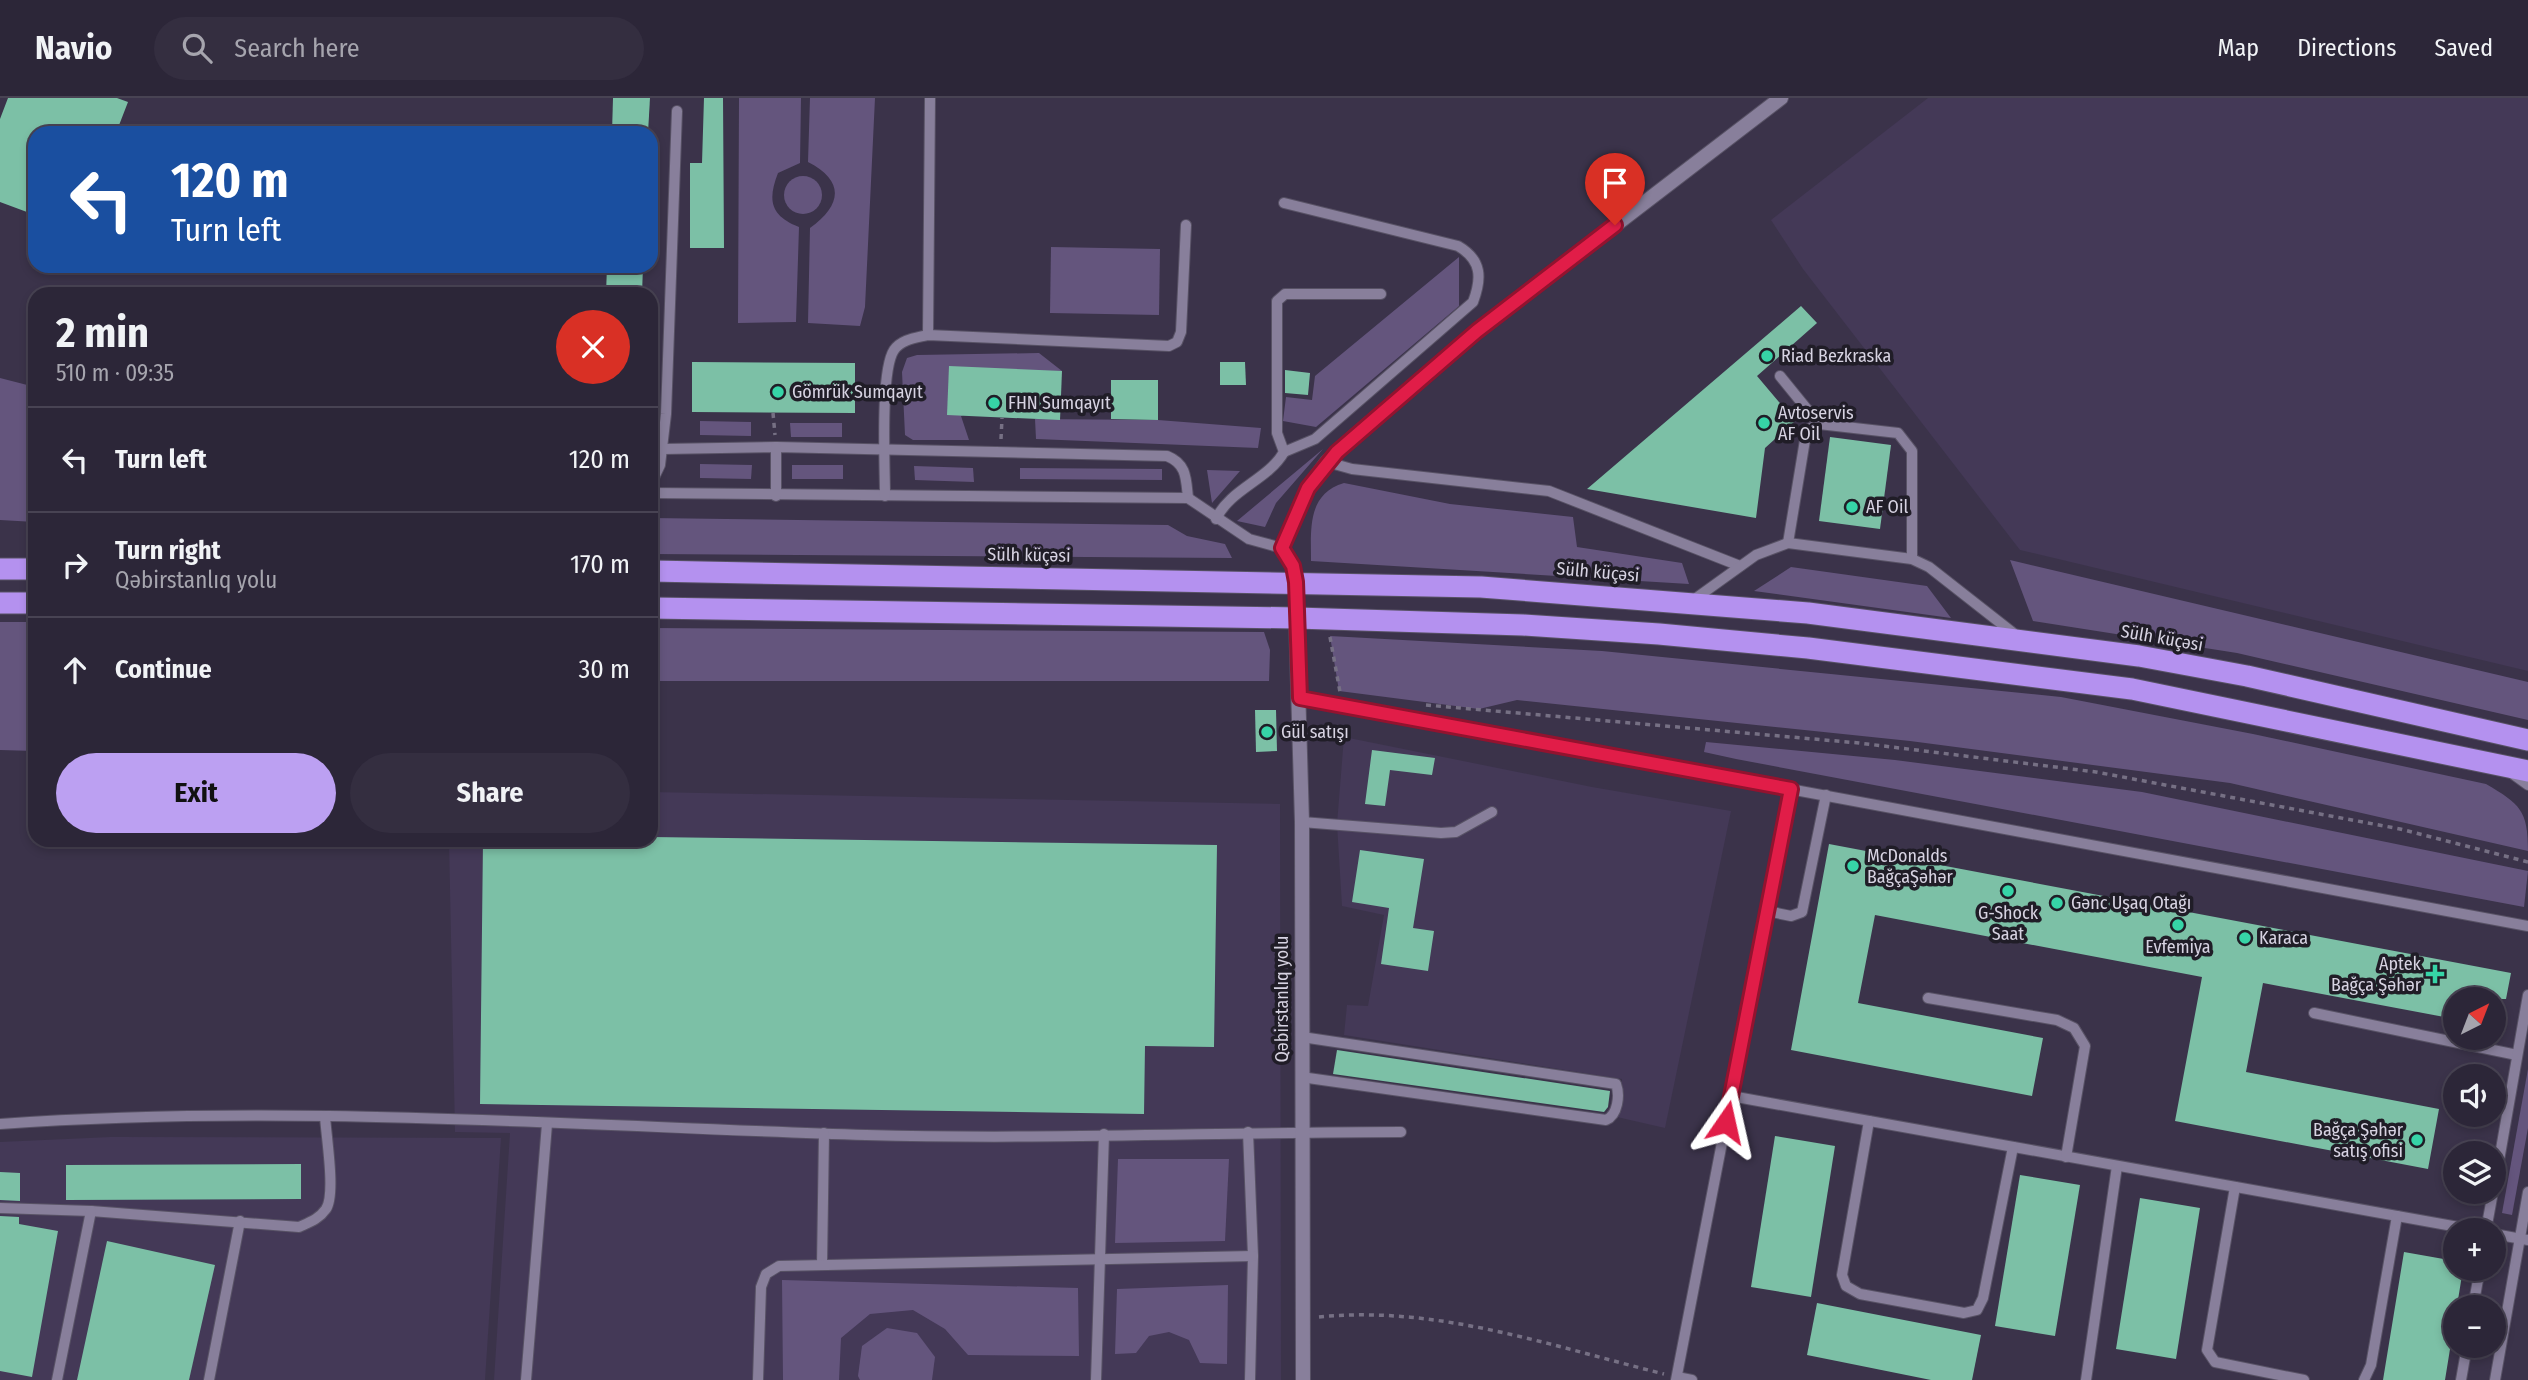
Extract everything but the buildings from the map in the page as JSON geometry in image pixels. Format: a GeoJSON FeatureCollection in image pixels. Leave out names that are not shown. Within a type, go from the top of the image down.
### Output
{"type":"FeatureCollection","features":[{"type":"Feature","properties":{"kind":"highway"},"geometry":{"type":"LineString","coordinates":[[0,569],[28,569]]}},
{"type":"Feature","properties":{"kind":"highway","name":"Sülh küçəsi"},"geometry":{"type":"LineString","coordinates":[[658,571],[1525,588],[1808,613],[2139,656],[2247,676],[2528,740]]}},
{"type":"Feature","properties":{"kind":"highway"},"geometry":{"type":"LineString","coordinates":[[1296,582],[1296,618]]}},
{"type":"Feature","properties":{"kind":"highway"},"geometry":{"type":"LineString","coordinates":[[0,603],[28,603]]}},
{"type":"Feature","properties":{"kind":"highway"},"geometry":{"type":"LineString","coordinates":[[658,608],[1296,618],[1523,625],[1659,634],[2018,674],[2196,701],[2528,771]]}},
{"type":"Feature","properties":{"kind":"street"},"geometry":{"type":"LineString","coordinates":[[1282,548],[1298,506],[1327,462],[1477,331],[1781,98]]}},
{"type":"Feature","properties":{"kind":"street","name":"Qəbirstanlıq yolu"},"geometry":{"type":"LineString","coordinates":[[1296,618],[1302,822],[1303,1380]]}},
{"type":"Feature","properties":{"kind":"lane"},"geometry":{"type":"LineString","coordinates":[[928,335],[930,98]]}},
{"type":"Feature","properties":{"kind":"lane"},"geometry":{"type":"LineString","coordinates":[[658,464],[663,449],[677,111]]}},
{"type":"Feature","properties":{"kind":"lane"},"geometry":{"type":"LineString","coordinates":[[1216,519],[1229,501],[1269,470],[1284,452],[1315,439],[1473,302],[1480,284],[1479,269],[1467,251],[1458,246],[1284,203]]}},
{"type":"Feature","properties":{"kind":"lane"},"geometry":{"type":"LineString","coordinates":[[885,496],[889,360],[895,348],[906,340],[928,335],[1169,346],[1177,342],[1181,332],[1186,225]]}},
{"type":"Feature","properties":{"kind":"lane"},"geometry":{"type":"LineString","coordinates":[[1284,452],[1277,433],[1277,302],[1285,294],[1381,294]]}},
{"type":"Feature","properties":{"kind":"lane"},"geometry":{"type":"LineString","coordinates":[[1780,376],[1819,424]]}},
{"type":"Feature","properties":{"kind":"lane"},"geometry":{"type":"LineString","coordinates":[[1788,543],[1809,429],[1819,424],[1898,433],[1907,441],[1912,451],[1912,559]]}},
{"type":"Feature","properties":{"kind":"lane"},"geometry":{"type":"LineString","coordinates":[[663,449],[776,447],[1167,456],[1176,460],[1185,470],[1188,498]]}},
{"type":"Feature","properties":{"kind":"lane"},"geometry":{"type":"LineString","coordinates":[[776,447],[776,496]]}},
{"type":"Feature","properties":{"kind":"lane"},"geometry":{"type":"LineString","coordinates":[[1327,462],[1352,469],[1549,491],[1740,566]]}},
{"type":"Feature","properties":{"kind":"lane"},"geometry":{"type":"LineString","coordinates":[[658,493],[1188,498],[1249,539],[1282,548],[1293,566],[1296,582]]}},
{"type":"Feature","properties":{"kind":"lane"},"geometry":{"type":"LineString","coordinates":[[1689,603],[1756,555],[1788,543],[1912,559],[1929,567],[2022,640]]}},
{"type":"Feature","properties":{"kind":"lane"},"geometry":{"type":"LineString","coordinates":[[1300,698],[2528,926]]}},
{"type":"Feature","properties":{"kind":"lane"},"geometry":{"type":"LineString","coordinates":[[2499,765],[2528,785]]}},
{"type":"Feature","properties":{"kind":"lane"},"geometry":{"type":"LineString","coordinates":[[1692,1380],[1677,1379],[1791,789]]}},
{"type":"Feature","properties":{"kind":"lane"},"geometry":{"type":"LineString","coordinates":[[1767,911],[1791,916],[1802,912],[1826,795]]}},
{"type":"Feature","properties":{"kind":"lane"},"geometry":{"type":"LineString","coordinates":[[1302,822],[1448,833],[1455,832],[1492,812]]}},
{"type":"Feature","properties":{"kind":"lane"},"geometry":{"type":"LineString","coordinates":[[2502,1141],[2528,995]]}},
{"type":"Feature","properties":{"kind":"lane"},"geometry":{"type":"LineString","coordinates":[[1928,998],[2057,1020],[2074,1028],[2085,1046],[2066,1157]]}},
{"type":"Feature","properties":{"kind":"lane"},"geometry":{"type":"LineString","coordinates":[[2314,1013],[2517,1055]]}},
{"type":"Feature","properties":{"kind":"lane"},"geometry":{"type":"LineString","coordinates":[[1301,1077],[1606,1120],[1614,1113],[1618,1092],[1614,1084],[1302,1037]]}},
{"type":"Feature","properties":{"kind":"lane"},"geometry":{"type":"LineString","coordinates":[[1731,1097],[2443,1224]]}},
{"type":"Feature","properties":{"kind":"lane"},"geometry":{"type":"LineString","coordinates":[[0,1124],[55,1120],[325,1116],[824,1133],[1104,1135],[1401,1132]]}},
{"type":"Feature","properties":{"kind":"lane"},"geometry":{"type":"LineString","coordinates":[[0,1208],[91,1211],[299,1227],[316,1220],[328,1207],[330,1191],[325,1116]]}},
{"type":"Feature","properties":{"kind":"lane"},"geometry":{"type":"LineString","coordinates":[[1869,1121],[1842,1275],[1846,1286],[1860,1294],[1964,1314],[1977,1310],[1983,1298],[2013,1147]]}},
{"type":"Feature","properties":{"kind":"lane"},"geometry":{"type":"LineString","coordinates":[[526,1380],[547,1124]]}},
{"type":"Feature","properties":{"kind":"lane"},"geometry":{"type":"LineString","coordinates":[[1248,1132],[1253,1256],[1250,1380]]}},
{"type":"Feature","properties":{"kind":"lane"},"geometry":{"type":"LineString","coordinates":[[822,1265],[824,1133]]}},
{"type":"Feature","properties":{"kind":"lane"},"geometry":{"type":"LineString","coordinates":[[1096,1380],[1104,1135]]}},
{"type":"Feature","properties":{"kind":"lane"},"geometry":{"type":"LineString","coordinates":[[2086,1380],[2118,1166]]}},
{"type":"Feature","properties":{"kind":"lane"},"geometry":{"type":"LineString","coordinates":[[2235,1187],[2207,1350],[2215,1362],[2304,1380]]}},
{"type":"Feature","properties":{"kind":"lane"},"geometry":{"type":"LineString","coordinates":[[2495,1380],[2524,1239],[2528,1192]]}},
{"type":"Feature","properties":{"kind":"lane"},"geometry":{"type":"LineString","coordinates":[[57,1380],[91,1211]]}},
{"type":"Feature","properties":{"kind":"lane"},"geometry":{"type":"LineString","coordinates":[[2364,1380],[2371,1365],[2397,1216]]}},
{"type":"Feature","properties":{"kind":"lane"},"geometry":{"type":"LineString","coordinates":[[209,1380],[240,1221]]}},
{"type":"Feature","properties":{"kind":"lane"},"geometry":{"type":"LineString","coordinates":[[2506,1236],[2524,1239]]}},
{"type":"Feature","properties":{"kind":"lane"},"geometry":{"type":"LineString","coordinates":[[758,1380],[761,1287],[766,1274],[779,1266],[1098,1262],[1253,1256]]}},
{"type":"Feature","properties":{"kind":"lane"},"geometry":{"type":"LineString","coordinates":[[2461,1380],[2465,1358]]}},
{"type":"Feature","properties":{"kind":"path"},"geometry":{"type":"LineString","coordinates":[[773,412],[776,447]]}},
{"type":"Feature","properties":{"kind":"path"},"geometry":{"type":"LineString","coordinates":[[1329,636],[1342,694]]}},
{"type":"Feature","properties":{"kind":"path"},"geometry":{"type":"LineString","coordinates":[[1424,704],[1846,742],[2096,772],[2400,830],[2528,862]]}},
{"type":"Feature","properties":{"kind":"path"},"geometry":{"type":"LineString","coordinates":[[1303,1318],[1385,1313],[1444,1319],[1677,1379]]}},
{"type":"Feature","properties":{"kind":"shaded area"},"geometry":{"type":"Polygon","coordinates":[[[739,98],[801,98],[800,163],[778,173],[772,199],[782,218],[799,227],[796,322],[738,323],[739,98]]]}},
{"type":"Feature","properties":{"kind":"shaded area"},"geometry":{"type":"Polygon","coordinates":[[[810,98],[875,98],[865,307],[860,326],[808,323],[810,228],[828,211],[835,194],[828,177],[808,162],[810,98]]]}},
{"type":"Feature","properties":{"kind":"shaded area"},"geometry":{"type":"Polygon","coordinates":[[[1928,98],[2528,98],[2528,671],[2020,550],[1803,269],[1771,220],[1928,98]]]}},
{"type":"Feature","properties":{"kind":"shaded area"},"geometry":{"type":"Polygon","coordinates":[[[803,176],[817,181],[822,195],[817,209],[803,214],[789,209],[784,195],[789,181],[803,176]]]}},
{"type":"Feature","properties":{"kind":"shaded area"},"geometry":{"type":"Polygon","coordinates":[[[1051,247],[1160,249],[1159,315],[1050,313],[1051,247]]]}},
{"type":"Feature","properties":{"kind":"shaded area"},"geometry":{"type":"Polygon","coordinates":[[[1459,257],[1459,306],[1316,427],[1283,421],[1286,397],[1312,400],[1315,376],[1459,257]]]}},
{"type":"Feature","properties":{"kind":"shaded area"},"geometry":{"type":"Polygon","coordinates":[[[1039,353],[1062,371],[961,416],[969,440],[913,440],[905,435],[902,372],[907,358],[917,355],[1039,353]]]}},
{"type":"Feature","properties":{"kind":"shaded area"},"geometry":{"type":"Polygon","coordinates":[[[0,378],[28,385],[28,522],[0,520],[0,378]]]}},
{"type":"Feature","properties":{"kind":"shaded area"},"geometry":{"type":"Polygon","coordinates":[[[1035,419],[1158,420],[1261,428],[1258,448],[1036,439],[1035,419]]]}},
{"type":"Feature","properties":{"kind":"shaded area"},"geometry":{"type":"Polygon","coordinates":[[[700,421],[751,422],[751,436],[700,435],[700,421]]]}},
{"type":"Feature","properties":{"kind":"shaded area"},"geometry":{"type":"Polygon","coordinates":[[[790,423],[842,423],[842,437],[791,437],[790,423]]]}},
{"type":"Feature","properties":{"kind":"shaded area"},"geometry":{"type":"Polygon","coordinates":[[[1323,449],[1276,503],[1265,527],[1237,521],[1323,449]]]}},
{"type":"Feature","properties":{"kind":"shaded area"},"geometry":{"type":"Polygon","coordinates":[[[700,464],[752,465],[751,479],[700,478],[700,464]]]}},
{"type":"Feature","properties":{"kind":"shaded area"},"geometry":{"type":"Polygon","coordinates":[[[792,465],[843,465],[843,479],[792,479],[792,465]]]}},
{"type":"Feature","properties":{"kind":"shaded area"},"geometry":{"type":"Polygon","coordinates":[[[914,466],[973,468],[974,482],[915,480],[914,466]]]}},
{"type":"Feature","properties":{"kind":"shaded area"},"geometry":{"type":"Polygon","coordinates":[[[1020,468],[1162,469],[1162,480],[1020,479],[1020,468]]]}},
{"type":"Feature","properties":{"kind":"shaded area"},"geometry":{"type":"Polygon","coordinates":[[[1207,470],[1240,471],[1212,503],[1207,470]]]}},
{"type":"Feature","properties":{"kind":"shaded area"},"geometry":{"type":"Polygon","coordinates":[[[1344,483],[1450,504],[1573,517],[1577,547],[1682,563],[1689,584],[1311,561],[1312,525],[1317,504],[1332,488],[1344,483]]]}},
{"type":"Feature","properties":{"kind":"shaded area"},"geometry":{"type":"Polygon","coordinates":[[[658,518],[1168,525],[1187,536],[1225,544],[1232,558],[658,554],[658,518]]]}},
{"type":"Feature","properties":{"kind":"shaded area"},"geometry":{"type":"Polygon","coordinates":[[[2010,560],[2528,682],[2528,720],[2237,653],[2033,621],[2010,560]]]}},
{"type":"Feature","properties":{"kind":"shaded area"},"geometry":{"type":"Polygon","coordinates":[[[1791,567],[1927,586],[1951,618],[1754,591],[1791,567]]]}},
{"type":"Feature","properties":{"kind":"shaded area"},"geometry":{"type":"Polygon","coordinates":[[[0,622],[28,622],[28,751],[0,750],[0,622]]]}},
{"type":"Feature","properties":{"kind":"shaded area"},"geometry":{"type":"Polygon","coordinates":[[[658,628],[1264,632],[1270,650],[1269,681],[658,681],[658,628]]]}},
{"type":"Feature","properties":{"kind":"shaded area"},"geometry":{"type":"Polygon","coordinates":[[[1330,636],[1602,651],[2061,697],[2253,734],[2486,784],[2507,797],[2520,810],[2526,826],[2528,851],[2230,783],[1910,741],[1517,700],[1479,709],[1339,691],[1330,636]]]}},
{"type":"Feature","properties":{"kind":"shaded area"},"geometry":{"type":"Polygon","coordinates":[[[1344,737],[1592,787],[1731,811],[1665,1128],[1617,1117],[1622,1079],[1344,1035],[1347,1005],[1368,1006],[1384,915],[1342,906],[1337,824],[1344,737]]]}},
{"type":"Feature","properties":{"kind":"shaded area"},"geometry":{"type":"Polygon","coordinates":[[[1706,742],[1895,760],[2142,792],[2528,871],[2524,907],[1736,759],[1704,752],[1706,742]]]}},
{"type":"Feature","properties":{"kind":"shaded area"},"geometry":{"type":"Polygon","coordinates":[[[658,792],[1280,804],[1281,1380],[494,1380],[510,1133],[455,1132],[449,847],[658,847],[658,792]]]}},
{"type":"Feature","properties":{"kind":"shaded area"},"geometry":{"type":"Polygon","coordinates":[[[2528,1069],[2528,1128],[2512,1215],[2502,1213],[2504,1204],[2506,1204],[2506,1191],[2528,1069]]]}},
{"type":"Feature","properties":{"kind":"shaded area"},"geometry":{"type":"Polygon","coordinates":[[[111,1137],[501,1138],[485,1380],[0,1380],[0,1142],[111,1137]]]}},
{"type":"Feature","properties":{"kind":"shaded area"},"geometry":{"type":"Polygon","coordinates":[[[1118,1159],[1229,1159],[1225,1241],[1115,1243],[1118,1159]]]}},
{"type":"Feature","properties":{"kind":"shaded area"},"geometry":{"type":"Polygon","coordinates":[[[782,1280],[1078,1288],[1079,1356],[968,1355],[945,1329],[913,1310],[870,1314],[841,1338],[839,1380],[783,1380],[782,1280]]]}},
{"type":"Feature","properties":{"kind":"shaded area"},"geometry":{"type":"Polygon","coordinates":[[[1228,1285],[1227,1364],[1200,1363],[1189,1340],[1169,1332],[1149,1336],[1136,1353],[1115,1354],[1117,1289],[1228,1285]]]}},
{"type":"Feature","properties":{"kind":"shaded area"},"geometry":{"type":"Polygon","coordinates":[[[887,1328],[917,1333],[935,1357],[932,1380],[860,1380],[858,1376],[862,1346],[887,1328]]]}},
{"type":"Feature","properties":{"kind":"place","name":"Riad Bezkraska"},"geometry":{"type":"Point","coordinates":[1767,356]}},
{"type":"Feature","properties":{"kind":"place","name":"Gömrük Sumqayıt"},"geometry":{"type":"Point","coordinates":[778,392]}},
{"type":"Feature","properties":{"kind":"place","name":"FHN Sumqayıt"},"geometry":{"type":"Point","coordinates":[994,403]}},
{"type":"Feature","properties":{"kind":"place","name":"Avtoservis AF Oil"},"geometry":{"type":"Point","coordinates":[1764,423]}},
{"type":"Feature","properties":{"kind":"place","name":"AF Oil"},"geometry":{"type":"Point","coordinates":[1852,507]}},
{"type":"Feature","properties":{"kind":"place","name":"Gül satışı"},"geometry":{"type":"Point","coordinates":[1267,732]}},
{"type":"Feature","properties":{"kind":"place","name":"McDonalds BağçaŞəhər"},"geometry":{"type":"Point","coordinates":[1853,866]}},
{"type":"Feature","properties":{"kind":"place","name":"G-Shock Saat"},"geometry":{"type":"Point","coordinates":[2008,891]}},
{"type":"Feature","properties":{"kind":"place","name":"Gənc Uşaq Otağı"},"geometry":{"type":"Point","coordinates":[2057,903]}},
{"type":"Feature","properties":{"kind":"place","name":"Evfemiya"},"geometry":{"type":"Point","coordinates":[2178,925]}},
{"type":"Feature","properties":{"kind":"place","name":"Karaca"},"geometry":{"type":"Point","coordinates":[2245,938]}},
{"type":"Feature","properties":{"kind":"place","name":"Aptek Bağça Şəhər"},"geometry":{"type":"Point","coordinates":[2435,974]}},
{"type":"Feature","properties":{"kind":"place","name":"Bağça Şəhər satış ofisi"},"geometry":{"type":"Point","coordinates":[2417,1140]}},
{"type":"Feature","properties":{"kind":"route"},"geometry":{"type":"LineString","coordinates":[[1615,225],[1477,331],[1350,439],[1327,462],[1308,488],[1282,548],[1289,555],[1296,582],[1300,698],[1791,789],[1726,1122]]}}]}
